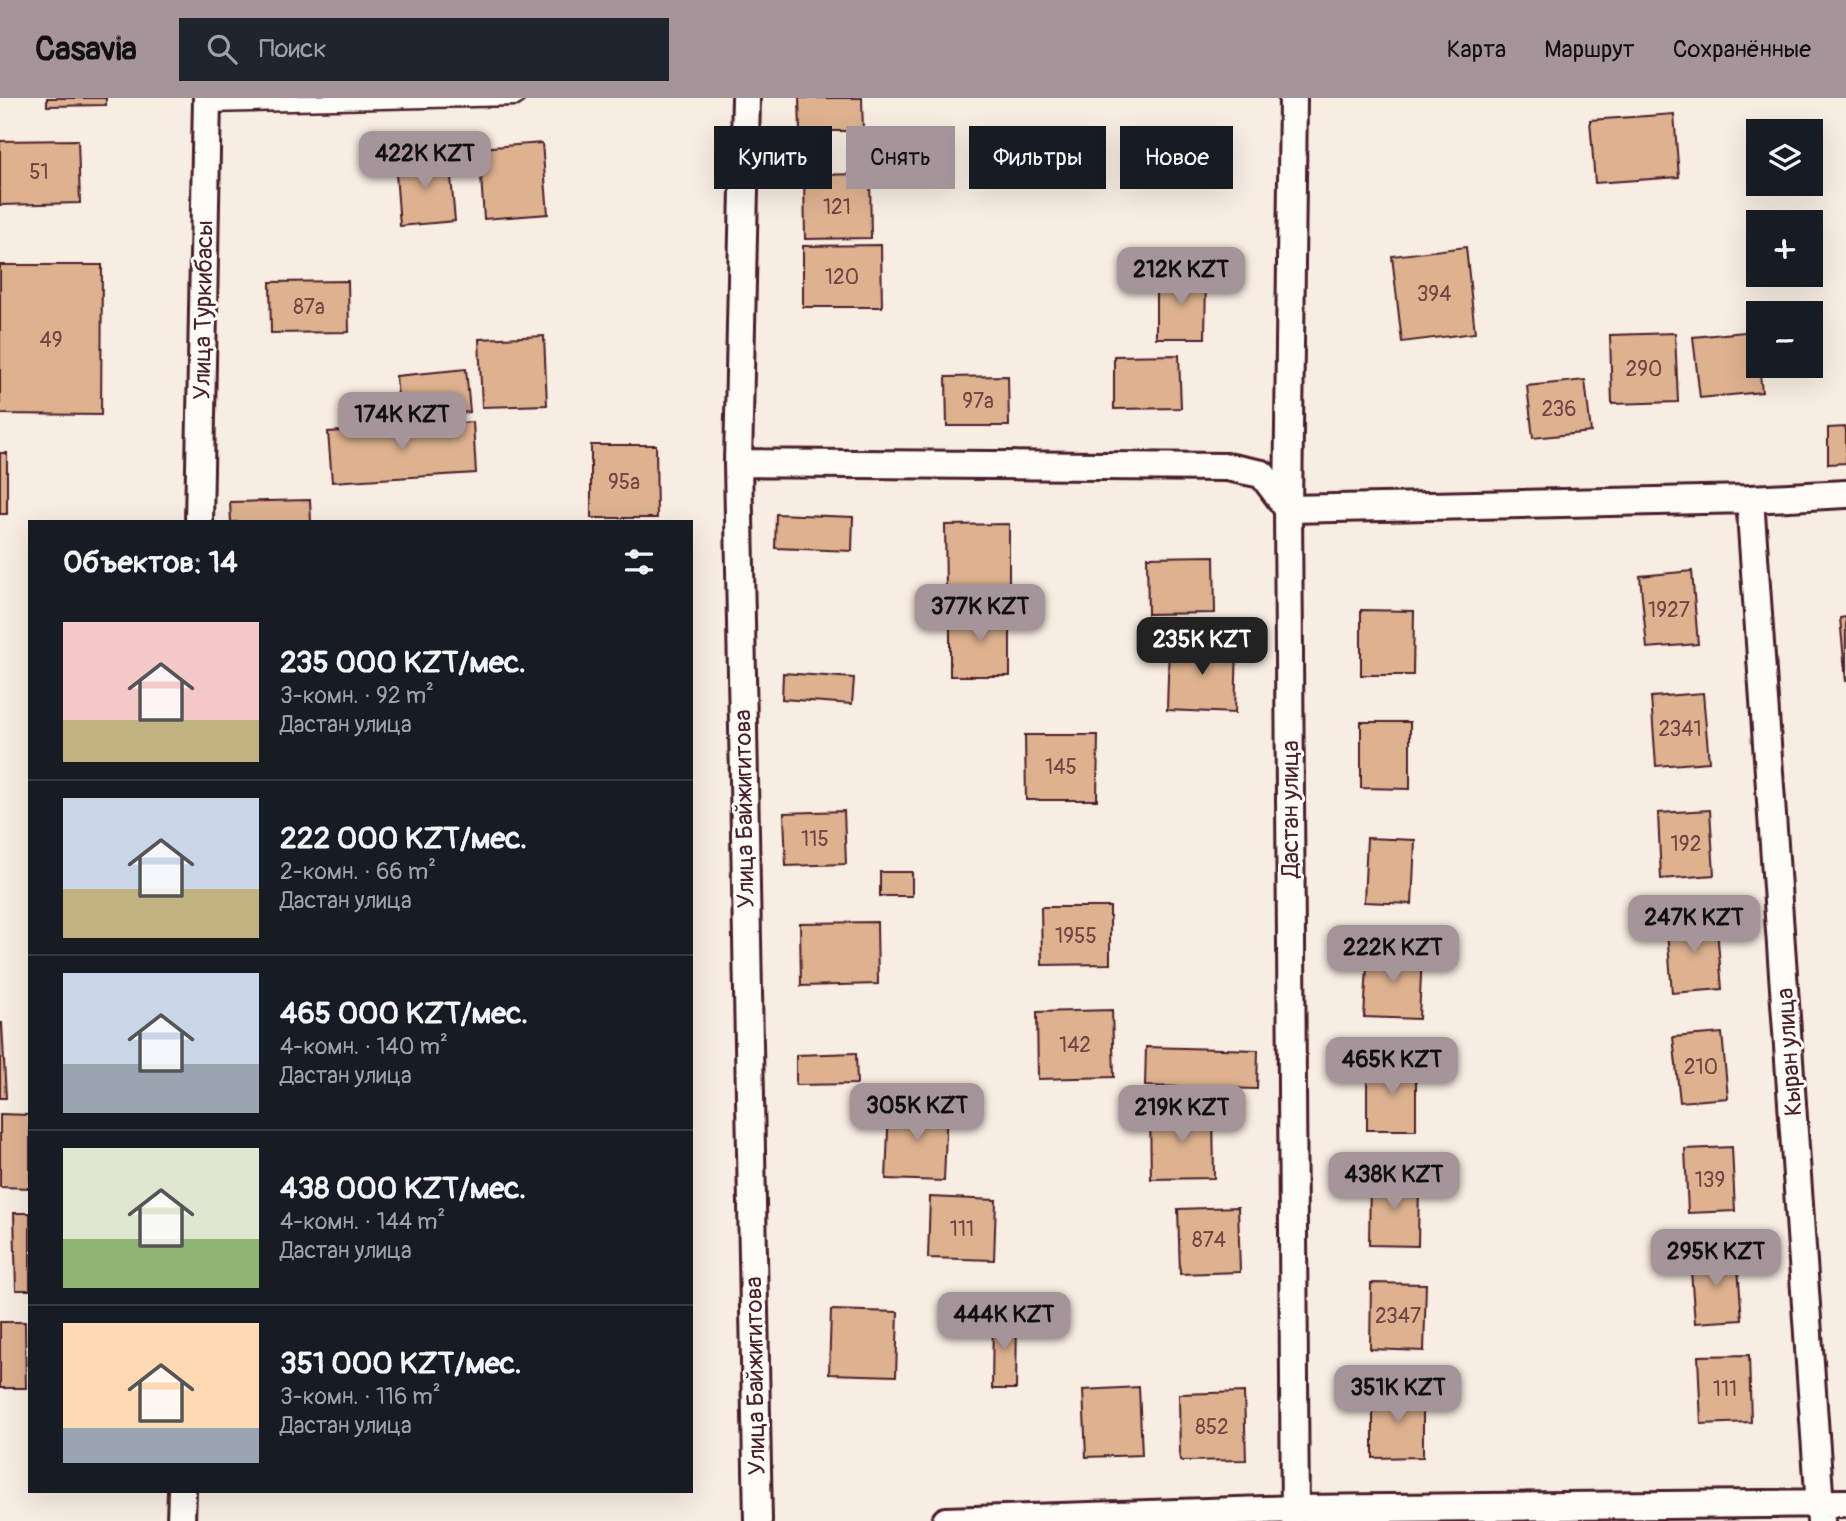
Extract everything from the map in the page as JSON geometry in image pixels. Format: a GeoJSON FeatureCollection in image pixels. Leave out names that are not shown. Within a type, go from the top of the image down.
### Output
{"type":"FeatureCollection","features":[{"type":"Feature","properties":{"kind":"street","name":"Улица Байжигитова"},"geometry":{"type":"LineString","coordinates":[[746,98],[738,463],[758,1521]]}},
{"type":"Feature","properties":{"kind":"street","name":"Дастан улица"},"geometry":{"type":"LineString","coordinates":[[1293,98],[1288,509],[1295,1515]]}},
{"type":"Feature","properties":{"kind":"street","name":"Улица Туркибасы"},"geometry":{"type":"LineString","coordinates":[[199,520],[206,101]]}},
{"type":"Feature","properties":{"kind":"street"},"geometry":{"type":"LineString","coordinates":[[738,463],[1227,467],[1262,474],[1288,509],[1750,499],[1846,494]]}},
{"type":"Feature","properties":{"kind":"street","name":"Кыран улица"},"geometry":{"type":"LineString","coordinates":[[1750,499],[1829,1509]]}},
{"type":"Feature","properties":{"kind":"street"},"geometry":{"type":"LineString","coordinates":[[181,1521],[182,1493]]}},
{"type":"Feature","properties":{"kind":"street"},"geometry":{"type":"LineString","coordinates":[[946,1521],[1829,1509]]}},
{"type":"Feature","properties":{"kind":"lane"},"geometry":{"type":"LineString","coordinates":[[206,101],[516,98]]}},
{"type":"Feature","properties":{"kind":"building"},"geometry":{"type":"Polygon","coordinates":[[[47,98],[106,98],[106,105],[47,106],[47,98]]]}},
{"type":"Feature","properties":{"kind":"building"},"geometry":{"type":"Polygon","coordinates":[[[799,98],[862,98],[863,126],[846,126],[846,131],[832,131],[832,126],[800,126],[799,98]]]}},
{"type":"Feature","properties":{"kind":"building"},"geometry":{"type":"Polygon","coordinates":[[[1674,114],[1679,177],[1595,183],[1590,120],[1674,114]]]}},
{"type":"Feature","properties":{"kind":"building"},"geometry":{"type":"Polygon","coordinates":[[[78,140],[80,203],[0,205],[0,141],[78,140]]]}},
{"type":"Feature","properties":{"kind":"building"},"geometry":{"type":"Polygon","coordinates":[[[542,143],[548,214],[484,219],[479,148],[542,143]]]}},
{"type":"Feature","properties":{"kind":"building"},"geometry":{"type":"Polygon","coordinates":[[[449,155],[455,221],[400,226],[395,160],[449,155]]]}},
{"type":"Feature","properties":{"kind":"building"},"geometry":{"type":"Polygon","coordinates":[[[846,174],[846,189],[870,189],[871,238],[805,239],[804,189],[832,189],[832,175],[846,174]]]}},
{"type":"Feature","properties":{"kind":"building"},"geometry":{"type":"Polygon","coordinates":[[[881,245],[882,307],[803,307],[803,246],[881,245]]]}},
{"type":"Feature","properties":{"kind":"building"},"geometry":{"type":"Polygon","coordinates":[[[1466,247],[1475,333],[1402,342],[1392,256],[1466,247]]]}},
{"type":"Feature","properties":{"kind":"building"},"geometry":{"type":"Polygon","coordinates":[[[0,265],[102,265],[101,415],[0,414],[0,265]]]}},
{"type":"Feature","properties":{"kind":"building"},"geometry":{"type":"Polygon","coordinates":[[[1156,276],[1206,277],[1205,338],[1156,338],[1156,276]]]}},
{"type":"Feature","properties":{"kind":"building"},"geometry":{"type":"Polygon","coordinates":[[[348,281],[349,332],[271,333],[270,282],[348,281]]]}},
{"type":"Feature","properties":{"kind":"building"},"geometry":{"type":"Polygon","coordinates":[[[1746,332],[1746,378],[1760,378],[1762,392],[1700,398],[1693,337],[1746,332]]]}},
{"type":"Feature","properties":{"kind":"building"},"geometry":{"type":"Polygon","coordinates":[[[1675,333],[1678,402],[1612,404],[1610,335],[1675,333]]]}},
{"type":"Feature","properties":{"kind":"building"},"geometry":{"type":"Polygon","coordinates":[[[544,336],[547,405],[482,407],[479,339],[544,336]]]}},
{"type":"Feature","properties":{"kind":"building"},"geometry":{"type":"Polygon","coordinates":[[[1179,355],[1181,408],[1114,409],[1114,356],[1179,355]]]}},
{"type":"Feature","properties":{"kind":"building"},"geometry":{"type":"Polygon","coordinates":[[[466,369],[470,412],[400,418],[396,376],[466,369]]]}},
{"type":"Feature","properties":{"kind":"building"},"geometry":{"type":"Polygon","coordinates":[[[1008,376],[1009,426],[947,426],[946,377],[1008,376]]]}},
{"type":"Feature","properties":{"kind":"building"},"geometry":{"type":"Polygon","coordinates":[[[1585,380],[1591,432],[1533,438],[1527,386],[1585,380]]]}},
{"type":"Feature","properties":{"kind":"building"},"geometry":{"type":"Polygon","coordinates":[[[473,422],[476,473],[332,482],[328,432],[473,422]]]}},
{"type":"Feature","properties":{"kind":"building"},"geometry":{"type":"Polygon","coordinates":[[[1846,427],[1846,463],[1828,464],[1828,428],[1846,427]]]}},
{"type":"Feature","properties":{"kind":"building"},"geometry":{"type":"Polygon","coordinates":[[[591,445],[656,445],[657,518],[591,518],[591,445]]]}},
{"type":"Feature","properties":{"kind":"building"},"geometry":{"type":"Polygon","coordinates":[[[0,453],[7,453],[7,514],[0,514],[0,453]]]}},
{"type":"Feature","properties":{"kind":"building"},"geometry":{"type":"Polygon","coordinates":[[[310,500],[311,520],[231,520],[230,502],[310,500]]]}},
{"type":"Feature","properties":{"kind":"building"},"geometry":{"type":"Polygon","coordinates":[[[776,514],[853,517],[852,551],[775,548],[776,514]]]}},
{"type":"Feature","properties":{"kind":"building"},"geometry":{"type":"Polygon","coordinates":[[[1009,524],[1009,589],[946,590],[945,525],[1009,524]]]}},
{"type":"Feature","properties":{"kind":"building"},"geometry":{"type":"Polygon","coordinates":[[[1214,556],[1215,613],[1148,614],[1147,557],[1214,556]]]}},
{"type":"Feature","properties":{"kind":"building"},"geometry":{"type":"Polygon","coordinates":[[[1692,571],[1698,644],[1647,648],[1640,576],[1692,571]]]}},
{"type":"Feature","properties":{"kind":"building"},"geometry":{"type":"Polygon","coordinates":[[[1361,610],[1414,611],[1413,675],[1361,675],[1361,610]]]}},
{"type":"Feature","properties":{"kind":"building"},"geometry":{"type":"Polygon","coordinates":[[[950,612],[1010,612],[1010,676],[950,676],[950,612]]]}},
{"type":"Feature","properties":{"kind":"building"},"geometry":{"type":"Polygon","coordinates":[[[1846,617],[1846,682],[1840,618],[1846,617]]]}},
{"type":"Feature","properties":{"kind":"building"},"geometry":{"type":"Polygon","coordinates":[[[1169,642],[1237,645],[1235,713],[1167,710],[1169,642]]]}},
{"type":"Feature","properties":{"kind":"building"},"geometry":{"type":"Polygon","coordinates":[[[783,673],[854,678],[852,704],[782,699],[783,673]]]}},
{"type":"Feature","properties":{"kind":"building"},"geometry":{"type":"Polygon","coordinates":[[[1703,693],[1709,762],[1656,766],[1651,697],[1703,693]]]}},
{"type":"Feature","properties":{"kind":"building"},"geometry":{"type":"Polygon","coordinates":[[[1361,722],[1410,722],[1410,789],[1361,788],[1361,722]]]}},
{"type":"Feature","properties":{"kind":"building"},"geometry":{"type":"Polygon","coordinates":[[[1025,735],[1098,735],[1097,800],[1026,800],[1025,735]]]}},
{"type":"Feature","properties":{"kind":"building"},"geometry":{"type":"Polygon","coordinates":[[[1710,810],[1714,875],[1661,879],[1658,813],[1710,810]]]}},
{"type":"Feature","properties":{"kind":"building"},"geometry":{"type":"Polygon","coordinates":[[[844,811],[846,864],[786,866],[784,813],[844,811]]]}},
{"type":"Feature","properties":{"kind":"building"},"geometry":{"type":"Polygon","coordinates":[[[1367,838],[1415,840],[1412,904],[1364,902],[1367,838]]]}},
{"type":"Feature","properties":{"kind":"building"},"geometry":{"type":"Polygon","coordinates":[[[880,872],[912,872],[912,896],[880,896],[880,872]]]}},
{"type":"Feature","properties":{"kind":"building"},"geometry":{"type":"Polygon","coordinates":[[[1041,907],[1110,907],[1110,964],[1042,965],[1041,907]]]}},
{"type":"Feature","properties":{"kind":"building"},"geometry":{"type":"Polygon","coordinates":[[[1716,917],[1722,989],[1672,993],[1666,920],[1716,917]]]}},
{"type":"Feature","properties":{"kind":"building"},"geometry":{"type":"Polygon","coordinates":[[[877,922],[878,984],[801,986],[800,923],[877,922]]]}},
{"type":"Feature","properties":{"kind":"building"},"geometry":{"type":"Polygon","coordinates":[[[1368,950],[1422,953],[1419,1019],[1364,1017],[1368,950]]]}},
{"type":"Feature","properties":{"kind":"building"},"geometry":{"type":"Polygon","coordinates":[[[1112,1010],[1114,1077],[1038,1079],[1037,1012],[1112,1010]]]}},
{"type":"Feature","properties":{"kind":"building"},"geometry":{"type":"Polygon","coordinates":[[[2,1023],[6,1098],[0,1098],[2,1023]]]}},
{"type":"Feature","properties":{"kind":"building"},"geometry":{"type":"Polygon","coordinates":[[[1722,1033],[1728,1098],[1680,1102],[1673,1037],[1722,1033]]]}},
{"type":"Feature","properties":{"kind":"building"},"geometry":{"type":"Polygon","coordinates":[[[1146,1047],[1258,1050],[1257,1089],[1145,1086],[1146,1047]]]}},
{"type":"Feature","properties":{"kind":"building"},"geometry":{"type":"Polygon","coordinates":[[[856,1053],[857,1084],[796,1085],[796,1055],[856,1053]]]}},
{"type":"Feature","properties":{"kind":"building"},"geometry":{"type":"Polygon","coordinates":[[[1416,1064],[1416,1130],[1367,1130],[1367,1065],[1416,1064]]]}},
{"type":"Feature","properties":{"kind":"building"},"geometry":{"type":"Polygon","coordinates":[[[889,1106],[947,1107],[944,1181],[886,1179],[889,1106]]]}},
{"type":"Feature","properties":{"kind":"building"},"geometry":{"type":"Polygon","coordinates":[[[1150,1111],[1213,1111],[1214,1178],[1151,1179],[1150,1111]]]}},
{"type":"Feature","properties":{"kind":"building"},"geometry":{"type":"Polygon","coordinates":[[[0,1114],[28,1115],[28,1188],[0,1187],[0,1114]]]}},
{"type":"Feature","properties":{"kind":"building"},"geometry":{"type":"Polygon","coordinates":[[[1732,1147],[1735,1211],[1688,1213],[1685,1149],[1732,1147]]]}},
{"type":"Feature","properties":{"kind":"building"},"geometry":{"type":"Polygon","coordinates":[[[1370,1178],[1419,1179],[1418,1246],[1369,1245],[1370,1178]]]}},
{"type":"Feature","properties":{"kind":"building"},"geometry":{"type":"Polygon","coordinates":[[[930,1197],[996,1200],[994,1260],[928,1258],[930,1197]]]}},
{"type":"Feature","properties":{"kind":"building"},"geometry":{"type":"Polygon","coordinates":[[[1238,1207],[1240,1272],[1180,1274],[1178,1209],[1238,1207]]]}},
{"type":"Feature","properties":{"kind":"building"},"geometry":{"type":"Polygon","coordinates":[[[14,1213],[28,1213],[28,1290],[16,1290],[14,1213]]]}},
{"type":"Feature","properties":{"kind":"building"},"geometry":{"type":"Polygon","coordinates":[[[1737,1254],[1742,1320],[1695,1323],[1690,1258],[1737,1254]]]}},
{"type":"Feature","properties":{"kind":"building"},"geometry":{"type":"Polygon","coordinates":[[[1371,1283],[1426,1284],[1424,1351],[1370,1349],[1371,1283]]]}},
{"type":"Feature","properties":{"kind":"building"},"geometry":{"type":"Polygon","coordinates":[[[831,1310],[898,1312],[896,1376],[829,1374],[831,1310]]]}},
{"type":"Feature","properties":{"kind":"building"},"geometry":{"type":"Polygon","coordinates":[[[993,1314],[1017,1315],[1016,1389],[992,1389],[993,1314]]]}},
{"type":"Feature","properties":{"kind":"building"},"geometry":{"type":"Polygon","coordinates":[[[0,1322],[25,1322],[26,1388],[0,1388],[0,1322]]]}},
{"type":"Feature","properties":{"kind":"building"},"geometry":{"type":"Polygon","coordinates":[[[1749,1355],[1751,1422],[1701,1424],[1698,1356],[1749,1355]]]}},
{"type":"Feature","properties":{"kind":"building"},"geometry":{"type":"Polygon","coordinates":[[[1139,1387],[1142,1455],[1086,1457],[1083,1390],[1139,1387]]]}},
{"type":"Feature","properties":{"kind":"building"},"geometry":{"type":"Polygon","coordinates":[[[1244,1392],[1246,1460],[1180,1461],[1179,1394],[1244,1392]]]}},
{"type":"Feature","properties":{"kind":"building"},"geometry":{"type":"Polygon","coordinates":[[[1373,1393],[1423,1393],[1423,1457],[1373,1458],[1373,1393]]]}}]}
